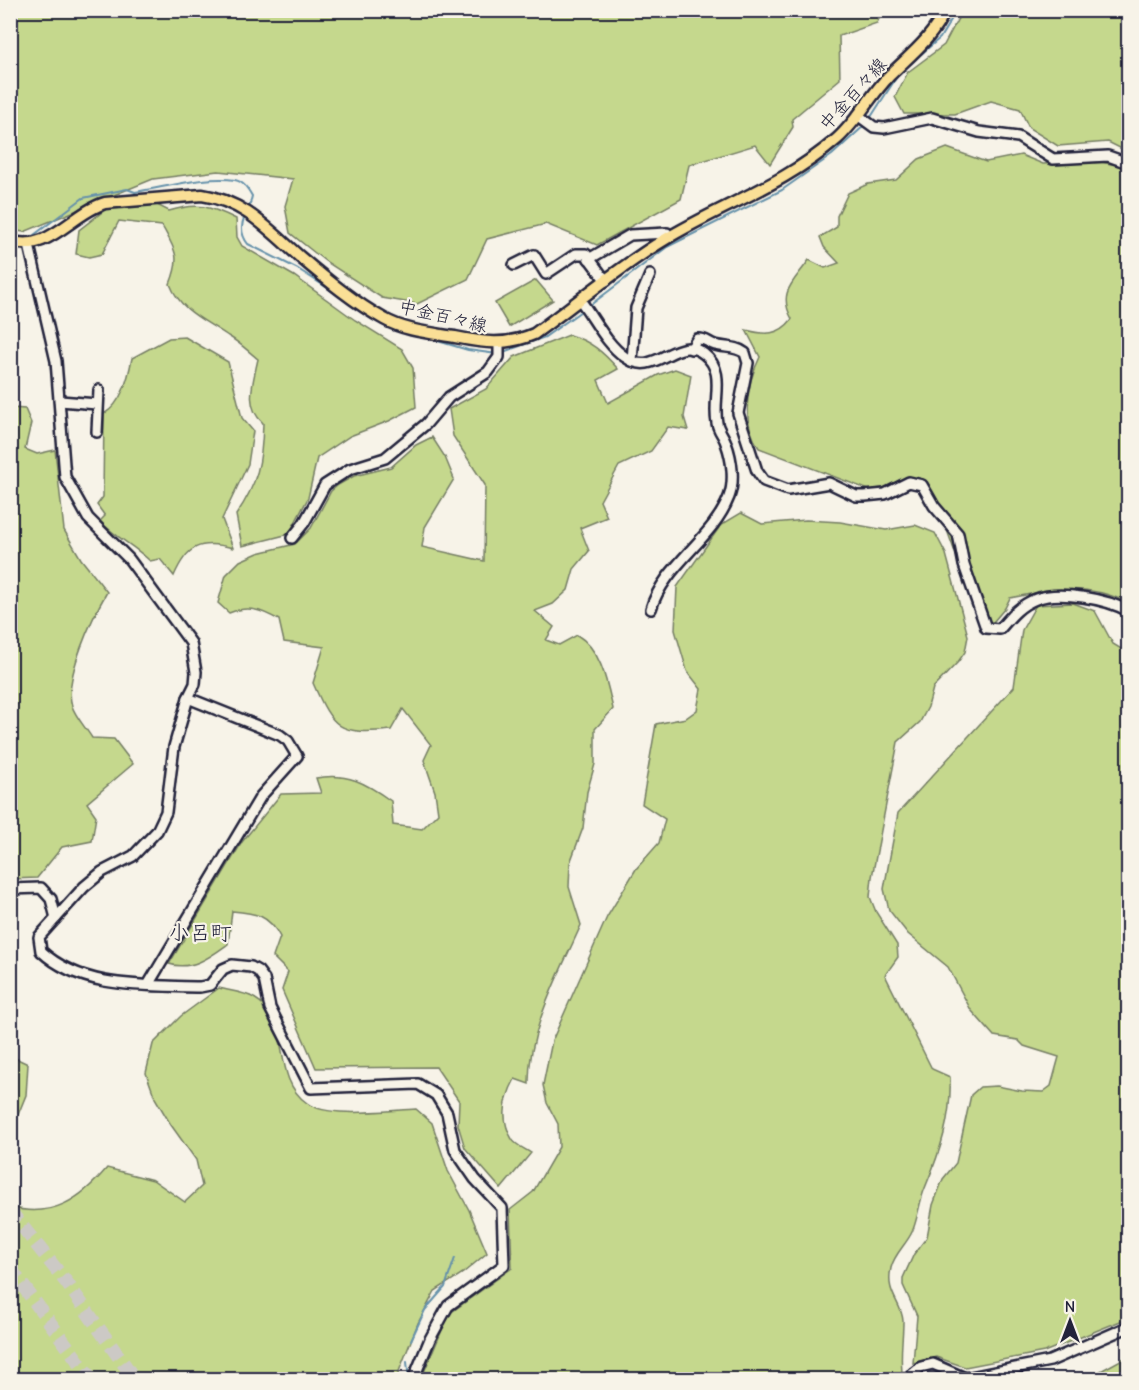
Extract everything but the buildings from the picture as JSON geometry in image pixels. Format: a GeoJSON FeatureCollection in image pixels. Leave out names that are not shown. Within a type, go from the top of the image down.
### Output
{"type":"FeatureCollection","features":[{"type":"Feature","properties":{"kind":"main road","name":"中金百々線"},"geometry":{"type":"LineString","coordinates":[[29,245],[43,241],[92,207],[105,203],[202,195],[218,197],[248,211],[328,280],[385,320],[415,330],[499,349],[534,334],[669,237],[770,186],[864,120],[887,78],[932,33],[945,10]]}},
{"type":"Feature","properties":{"kind":"main road"},"geometry":{"type":"LineString","coordinates":[[12,242],[29,245]]}},
{"type":"Feature","properties":{"kind":"street"},"geometry":{"type":"LineString","coordinates":[[864,120],[884,128],[932,118],[979,132],[1018,137],[1053,159],[1108,156],[1128,163]]}},
{"type":"Feature","properties":{"kind":"street"},"geometry":{"type":"LineString","coordinates":[[589,259],[630,235],[667,233],[669,237]]}},
{"type":"Feature","properties":{"kind":"street"},"geometry":{"type":"LineString","coordinates":[[29,245],[56,361],[65,477],[88,518],[129,559],[192,643],[196,672],[195,684],[188,698],[174,747],[166,812],[157,831],[134,856],[102,872],[84,887],[39,937],[41,951],[64,968],[91,979],[148,984],[200,987],[210,985],[223,969],[232,965],[250,967],[264,979],[270,1008],[311,1088],[418,1084],[441,1101],[455,1150],[476,1179],[502,1208],[504,1265],[448,1306],[430,1339],[413,1380]]}},
{"type":"Feature","properties":{"kind":"street"},"geometry":{"type":"LineString","coordinates":[[514,265],[534,255],[546,274],[576,254],[586,254],[606,281]]}},
{"type":"Feature","properties":{"kind":"street"},"geometry":{"type":"LineString","coordinates":[[632,361],[636,308],[650,275]]}},
{"type":"Feature","properties":{"kind":"street"},"geometry":{"type":"LineString","coordinates":[[581,302],[617,350],[632,361],[649,365],[672,351],[691,349],[704,354],[718,375],[716,417],[730,460],[729,496],[714,521],[664,584],[651,609]]}},
{"type":"Feature","properties":{"kind":"street"},"geometry":{"type":"LineString","coordinates":[[691,349],[697,339],[701,338],[713,345],[729,346],[746,353],[748,363],[738,413],[757,471],[764,481],[788,490],[829,483],[856,496],[885,494],[909,482],[922,485],[934,506],[958,534],[964,566],[986,628],[1000,629],[1021,607],[1043,597],[1092,598],[1128,611]]}},
{"type":"Feature","properties":{"kind":"street"},"geometry":{"type":"LineString","coordinates":[[292,538],[304,523],[325,485],[350,469],[385,459],[426,423],[449,397],[488,372],[499,349]]}},
{"type":"Feature","properties":{"kind":"street"},"geometry":{"type":"LineString","coordinates":[[98,432],[99,390]]}},
{"type":"Feature","properties":{"kind":"street"},"geometry":{"type":"LineString","coordinates":[[60,401],[97,404]]}},
{"type":"Feature","properties":{"kind":"street"},"geometry":{"type":"LineString","coordinates":[[148,984],[261,796],[297,756],[288,741],[280,735],[188,698]]}},
{"type":"Feature","properties":{"kind":"street"},"geometry":{"type":"LineString","coordinates":[[10,889],[40,888],[51,898],[56,918]]}},
{"type":"Feature","properties":{"kind":"street"},"geometry":{"type":"LineString","coordinates":[[905,1380],[921,1367],[933,1364],[965,1378],[1050,1361],[1128,1327]]}},
{"type":"Feature","properties":{"kind":"green space"},"geometry":{"type":"Polygon","coordinates":[[[11,11],[883,11],[877,23],[839,36],[840,79],[792,119],[793,127],[770,164],[755,145],[689,165],[681,199],[597,245],[546,224],[487,239],[468,279],[417,304],[382,298],[325,261],[290,233],[285,206],[293,179],[218,171],[153,179],[24,232],[11,230],[11,11]]]}},
{"type":"Feature","properties":{"kind":"green space"},"geometry":{"type":"Polygon","coordinates":[[[962,11],[1128,11],[1128,152],[1108,142],[1058,146],[1029,128],[1020,109],[991,101],[955,114],[904,114],[895,97],[908,72],[944,45],[962,11]]]}},
{"type":"Feature","properties":{"kind":"green space"},"geometry":{"type":"Polygon","coordinates":[[[947,148],[986,162],[1021,155],[1043,164],[1095,161],[1128,167],[1128,603],[1085,590],[1055,590],[1025,595],[1010,598],[1005,608],[988,628],[961,569],[943,519],[919,482],[869,490],[759,448],[753,437],[748,415],[749,391],[760,357],[746,330],[771,333],[782,329],[792,319],[786,301],[789,288],[809,260],[825,268],[839,263],[824,247],[820,237],[837,227],[837,216],[848,193],[868,184],[896,180],[919,159],[947,148]]]}},
{"type":"Feature","properties":{"kind":"green space"},"geometry":{"type":"Polygon","coordinates":[[[157,205],[169,211],[196,206],[204,207],[236,219],[237,237],[242,246],[294,276],[355,320],[402,349],[413,368],[416,407],[389,421],[350,436],[317,458],[308,498],[289,534],[242,546],[236,515],[254,482],[260,461],[263,423],[257,416],[252,402],[252,385],[258,359],[180,302],[170,284],[175,267],[175,254],[162,226],[119,221],[102,254],[89,257],[76,254],[79,230],[110,206],[157,205]]]}},
{"type":"Feature","properties":{"kind":"green space"},"geometry":{"type":"Polygon","coordinates":[[[536,280],[553,300],[509,327],[495,303],[536,280]]]}},
{"type":"Feature","properties":{"kind":"green space"},"geometry":{"type":"Polygon","coordinates":[[[569,335],[584,340],[596,348],[618,369],[598,380],[608,403],[658,375],[675,369],[691,375],[684,417],[688,430],[668,427],[651,451],[619,466],[600,501],[607,517],[580,528],[589,551],[574,569],[568,590],[553,604],[535,611],[554,627],[546,640],[559,645],[577,635],[592,649],[602,667],[613,709],[595,729],[595,764],[587,792],[583,828],[570,863],[569,887],[581,925],[539,1023],[530,1063],[529,1084],[515,1079],[506,1101],[505,1116],[508,1131],[515,1143],[531,1153],[501,1189],[465,1148],[458,1125],[459,1101],[436,1067],[316,1068],[282,990],[288,972],[273,957],[280,937],[271,924],[261,916],[232,911],[228,944],[200,962],[185,966],[169,964],[242,842],[281,794],[321,793],[316,778],[347,778],[364,784],[391,801],[393,825],[422,829],[438,813],[435,792],[424,760],[431,745],[403,709],[391,730],[360,731],[340,726],[326,710],[313,683],[324,647],[284,642],[279,620],[261,611],[243,609],[229,613],[218,603],[226,575],[240,561],[258,553],[295,544],[311,528],[331,491],[338,485],[354,476],[391,467],[416,445],[432,437],[445,457],[454,479],[425,527],[422,547],[484,561],[485,485],[453,436],[449,409],[486,389],[514,357],[569,335]]]}},
{"type":"Feature","properties":{"kind":"green space"},"geometry":{"type":"Polygon","coordinates":[[[185,337],[228,362],[242,418],[253,431],[248,464],[222,519],[233,548],[212,544],[196,547],[184,558],[174,576],[160,559],[150,561],[106,527],[100,521],[105,516],[97,505],[103,497],[104,414],[120,397],[132,358],[169,338],[185,337]]]}},
{"type":"Feature","properties":{"kind":"green space"},"geometry":{"type":"Polygon","coordinates":[[[11,405],[12,408],[25,409],[31,423],[25,449],[37,454],[55,450],[64,530],[81,559],[107,592],[87,631],[75,664],[70,694],[72,706],[92,738],[114,739],[133,764],[87,803],[96,816],[92,841],[62,847],[37,878],[11,879],[11,405]]]}},
{"type":"Feature","properties":{"kind":"green space"},"geometry":{"type":"Polygon","coordinates":[[[741,513],[762,524],[806,520],[840,522],[886,530],[915,525],[935,533],[946,554],[968,636],[965,652],[933,688],[928,707],[920,722],[898,742],[870,897],[876,912],[897,945],[898,957],[885,975],[932,1069],[950,1077],[947,1120],[936,1161],[923,1193],[912,1232],[891,1268],[890,1285],[903,1321],[902,1372],[884,1380],[421,1379],[449,1314],[512,1268],[510,1210],[533,1192],[559,1147],[558,1124],[547,1103],[543,1085],[552,1041],[607,917],[636,869],[659,843],[665,819],[642,804],[656,724],[686,718],[697,710],[701,689],[687,671],[675,630],[677,587],[721,525],[741,513]]]}},
{"type":"Feature","properties":{"kind":"green space"},"geometry":{"type":"Polygon","coordinates":[[[1073,603],[1095,611],[1113,644],[1128,653],[1128,1318],[1044,1352],[965,1367],[936,1357],[913,1363],[917,1316],[903,1285],[903,1278],[914,1254],[927,1237],[933,1205],[943,1179],[956,1163],[971,1095],[980,1087],[997,1086],[1043,1092],[1051,1086],[1059,1057],[1024,1046],[1018,1040],[994,1036],[971,1010],[948,967],[908,934],[889,910],[884,889],[898,813],[1014,687],[1022,630],[1036,605],[1073,603]]]}},
{"type":"Feature","properties":{"kind":"green space"},"geometry":{"type":"Polygon","coordinates":[[[219,988],[250,996],[266,1008],[279,1034],[288,1078],[295,1092],[307,1103],[329,1111],[344,1112],[416,1109],[432,1123],[448,1171],[469,1210],[487,1253],[463,1273],[435,1291],[418,1323],[396,1379],[11,1379],[10,1207],[39,1210],[64,1204],[87,1189],[107,1168],[153,1180],[185,1202],[202,1186],[196,1160],[155,1098],[146,1073],[153,1044],[181,1016],[219,988]]]}},
{"type":"Feature","properties":{"kind":"green space"},"geometry":{"type":"Polygon","coordinates":[[[11,1056],[28,1064],[26,1095],[11,1132],[11,1056]]]}},
{"type":"Feature","properties":{"kind":"green space"},"geometry":{"type":"Polygon","coordinates":[[[1128,1356],[1128,1379],[1086,1379],[1128,1356]]]}},
{"type":"Feature","properties":{"kind":"waterway"},"geometry":{"type":"LineString","coordinates":[[869,120],[900,72],[940,38],[957,10]]}},
{"type":"Feature","properties":{"kind":"waterway"},"geometry":{"type":"LineString","coordinates":[[589,306],[667,247],[782,190],[832,155],[866,124]]}},
{"type":"Feature","properties":{"kind":"waterway"},"geometry":{"type":"LineString","coordinates":[[30,238],[83,198],[127,189],[135,192],[212,179],[235,180],[243,184],[252,196],[249,208]]}},
{"type":"Feature","properties":{"kind":"waterway"},"geometry":{"type":"LineString","coordinates":[[245,216],[242,230],[248,244],[298,269],[349,302]]}},
{"type":"Feature","properties":{"kind":"waterway"},"geometry":{"type":"LineString","coordinates":[[10,254],[19,248]]}},
{"type":"Feature","properties":{"kind":"waterway"},"geometry":{"type":"LineString","coordinates":[[503,352],[545,337],[584,309]]}},
{"type":"Feature","properties":{"kind":"waterway"},"geometry":{"type":"LineString","coordinates":[[421,336],[468,350],[497,354]]}},
{"type":"Feature","properties":{"kind":"waterway"},"geometry":{"type":"LineString","coordinates":[[411,1340],[425,1310],[445,1287],[455,1258]]}},
{"type":"Feature","properties":{"kind":"waterway"},"geometry":{"type":"LineString","coordinates":[[407,1362],[409,1380]]}},
{"type":"Feature","properties":{"kind":"tunnel"},"geometry":{"type":"LineString","coordinates":[[10,1211],[67,1283],[135,1380]]}},
{"type":"Feature","properties":{"kind":"tunnel"},"geometry":{"type":"LineString","coordinates":[[10,1268],[92,1380]]}},
{"type":"Feature","properties":{"kind":"district","name":"小呂町"},"geometry":{"type":"Point","coordinates":[200,933]}}]}
